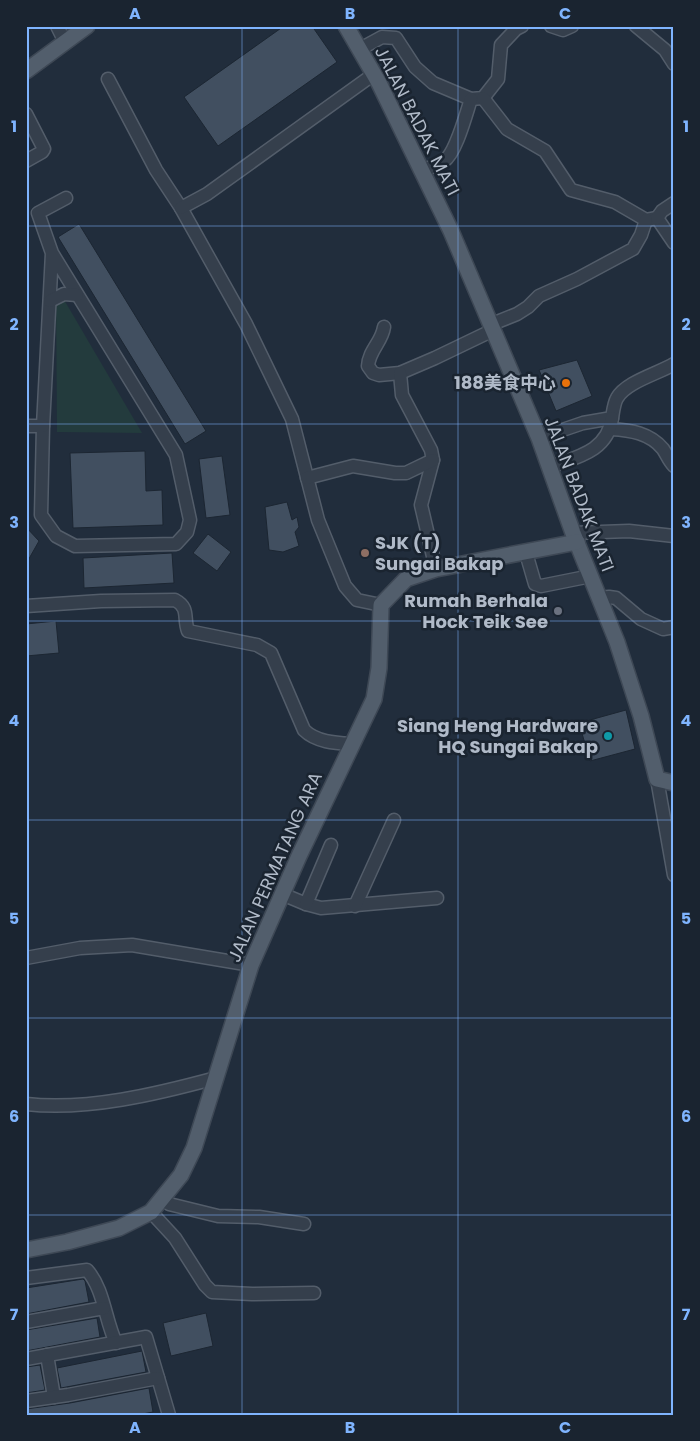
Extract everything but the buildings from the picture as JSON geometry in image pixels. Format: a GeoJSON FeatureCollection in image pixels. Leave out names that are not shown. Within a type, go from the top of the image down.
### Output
{"type":"FeatureCollection","features":[{"type":"Feature","properties":{"kind":"main road"},"geometry":{"type":"LineString","coordinates":[[26,71],[87,26]]}},
{"type":"Feature","properties":{"kind":"main road","name":"JALAN BADAK MATI"},"geometry":{"type":"LineString","coordinates":[[346,26],[374,74],[451,231],[550,467],[575,538],[617,642],[641,716],[657,779]]}},
{"type":"Feature","properties":{"kind":"main road"},"geometry":{"type":"LineString","coordinates":[[381,604],[406,579],[436,569],[526,553],[575,538]]}},
{"type":"Feature","properties":{"kind":"main road","name":"JALAN PERMATANG ARA"},"geometry":{"type":"LineString","coordinates":[[26,1250],[119,1228],[151,1212],[181,1175],[194,1148],[250,965],[374,700],[379,668],[381,604]]}},
{"type":"Feature","properties":{"kind":"main road"},"geometry":{"type":"LineString","coordinates":[[657,779],[674,783]]}},
{"type":"Feature","properties":{"kind":"street"},"geometry":{"type":"LineString","coordinates":[[57,26],[65,42]]}},
{"type":"Feature","properties":{"kind":"street"},"geometry":{"type":"LineString","coordinates":[[422,171],[445,160],[450,154],[477,98],[498,79],[501,45],[516,29],[522,26]]}},
{"type":"Feature","properties":{"kind":"street"},"geometry":{"type":"LineString","coordinates":[[551,26],[564,30],[572,26]]}},
{"type":"Feature","properties":{"kind":"street"},"geometry":{"type":"LineString","coordinates":[[636,26],[665,50],[674,64]]}},
{"type":"Feature","properties":{"kind":"street"},"geometry":{"type":"LineString","coordinates":[[360,49],[382,37],[396,38],[415,68],[424,76],[434,83],[477,98],[507,129],[545,152],[571,190],[615,202],[651,219],[674,243]]}},
{"type":"Feature","properties":{"kind":"street"},"geometry":{"type":"LineString","coordinates":[[181,208],[207,194],[374,74]]}},
{"type":"Feature","properties":{"kind":"street"},"geometry":{"type":"LineString","coordinates":[[108,79],[156,170],[181,208],[246,324],[292,419],[318,520],[346,586],[357,600],[381,604]]}},
{"type":"Feature","properties":{"kind":"street"},"geometry":{"type":"LineString","coordinates":[[26,114],[44,149],[26,161]]}},
{"type":"Feature","properties":{"kind":"street"},"geometry":{"type":"LineString","coordinates":[[52,253],[43,426],[41,515],[56,536],[75,546],[176,544],[187,532],[190,520],[176,455],[52,253],[38,213],[66,198]]}},
{"type":"Feature","properties":{"kind":"street"},"geometry":{"type":"LineString","coordinates":[[384,327],[383,334],[369,356],[368,366],[373,373],[379,375],[400,373],[436,358],[487,334],[497,322],[517,314],[528,307],[539,296],[577,279],[633,249],[651,219],[674,203]]}},
{"type":"Feature","properties":{"kind":"street"},"geometry":{"type":"LineString","coordinates":[[50,300],[64,294],[78,295]]}},
{"type":"Feature","properties":{"kind":"street"},"geometry":{"type":"LineString","coordinates":[[550,467],[588,453],[599,445],[612,423],[616,399],[626,388],[674,364]]}},
{"type":"Feature","properties":{"kind":"street"},"geometry":{"type":"LineString","coordinates":[[400,373],[402,395],[431,450],[434,460],[420,505],[436,569]]}},
{"type":"Feature","properties":{"kind":"street"},"geometry":{"type":"LineString","coordinates":[[538,438],[583,422],[612,423],[652,439],[663,450],[674,466]]}},
{"type":"Feature","properties":{"kind":"street"},"geometry":{"type":"LineString","coordinates":[[26,426],[43,426]]}},
{"type":"Feature","properties":{"kind":"street"},"geometry":{"type":"LineString","coordinates":[[307,478],[353,466],[406,473],[434,460]]}},
{"type":"Feature","properties":{"kind":"street"},"geometry":{"type":"LineString","coordinates":[[575,538],[596,531],[629,531],[674,536]]}},
{"type":"Feature","properties":{"kind":"street"},"geometry":{"type":"LineString","coordinates":[[526,553],[535,584],[541,586],[591,576]]}},
{"type":"Feature","properties":{"kind":"street"},"geometry":{"type":"LineString","coordinates":[[599,598],[616,598],[641,619],[663,629],[674,627]]}},
{"type":"Feature","properties":{"kind":"street"},"geometry":{"type":"LineString","coordinates":[[26,606],[101,601],[175,600],[182,603],[185,610],[188,631],[257,644],[271,654],[304,730],[309,735],[328,741],[352,744]]}},
{"type":"Feature","properties":{"kind":"street"},"geometry":{"type":"LineString","coordinates":[[657,779],[674,875]]}},
{"type":"Feature","properties":{"kind":"street"},"geometry":{"type":"LineString","coordinates":[[354,906],[394,820]]}},
{"type":"Feature","properties":{"kind":"street"},"geometry":{"type":"LineString","coordinates":[[306,904],[331,845]]}},
{"type":"Feature","properties":{"kind":"street"},"geometry":{"type":"LineString","coordinates":[[282,894],[306,904],[322,908],[437,898]]}},
{"type":"Feature","properties":{"kind":"street"},"geometry":{"type":"LineString","coordinates":[[26,958],[80,948],[132,945],[250,965]]}},
{"type":"Feature","properties":{"kind":"street"},"geometry":{"type":"LineString","coordinates":[[26,1104],[43,1106],[118,1101],[216,1078]]}},
{"type":"Feature","properties":{"kind":"street"},"geometry":{"type":"LineString","coordinates":[[164,1198],[169,1204],[218,1216],[259,1218],[304,1224]]}},
{"type":"Feature","properties":{"kind":"street"},"geometry":{"type":"LineString","coordinates":[[151,1212],[176,1238],[201,1280],[212,1292],[252,1294],[314,1293]]}},
{"type":"Feature","properties":{"kind":"street"},"geometry":{"type":"LineString","coordinates":[[26,1278],[87,1270],[94,1278],[110,1331],[116,1343]]}},
{"type":"Feature","properties":{"kind":"street"},"geometry":{"type":"LineString","coordinates":[[26,1322],[104,1308]]}},
{"type":"Feature","properties":{"kind":"street"},"geometry":{"type":"LineString","coordinates":[[26,1359],[146,1337],[166,1414]]}},
{"type":"Feature","properties":{"kind":"street"},"geometry":{"type":"LineString","coordinates":[[47,1355],[54,1397]]}},
{"type":"Feature","properties":{"kind":"street"},"geometry":{"type":"LineString","coordinates":[[26,1401],[158,1378]]}},
{"type":"Feature","properties":{"kind":"green space"},"geometry":{"type":"Polygon","coordinates":[[[56,286],[142,433],[57,432],[56,286]]]}},
{"type":"Feature","properties":{"kind":"place","name":"188美食中心"},"geometry":{"type":"Point","coordinates":[566,383]}},
{"type":"Feature","properties":{"kind":"place","name":"SJK (T) Sungai Bakap"},"geometry":{"type":"Point","coordinates":[365,553]}},
{"type":"Feature","properties":{"kind":"place","name":"Rumah Berhala Hock Teik See"},"geometry":{"type":"Point","coordinates":[558,611]}},
{"type":"Feature","properties":{"kind":"place","name":"Siang Heng Hardware HQ Sungai Bakap"},"geometry":{"type":"Point","coordinates":[608,736]}}]}
